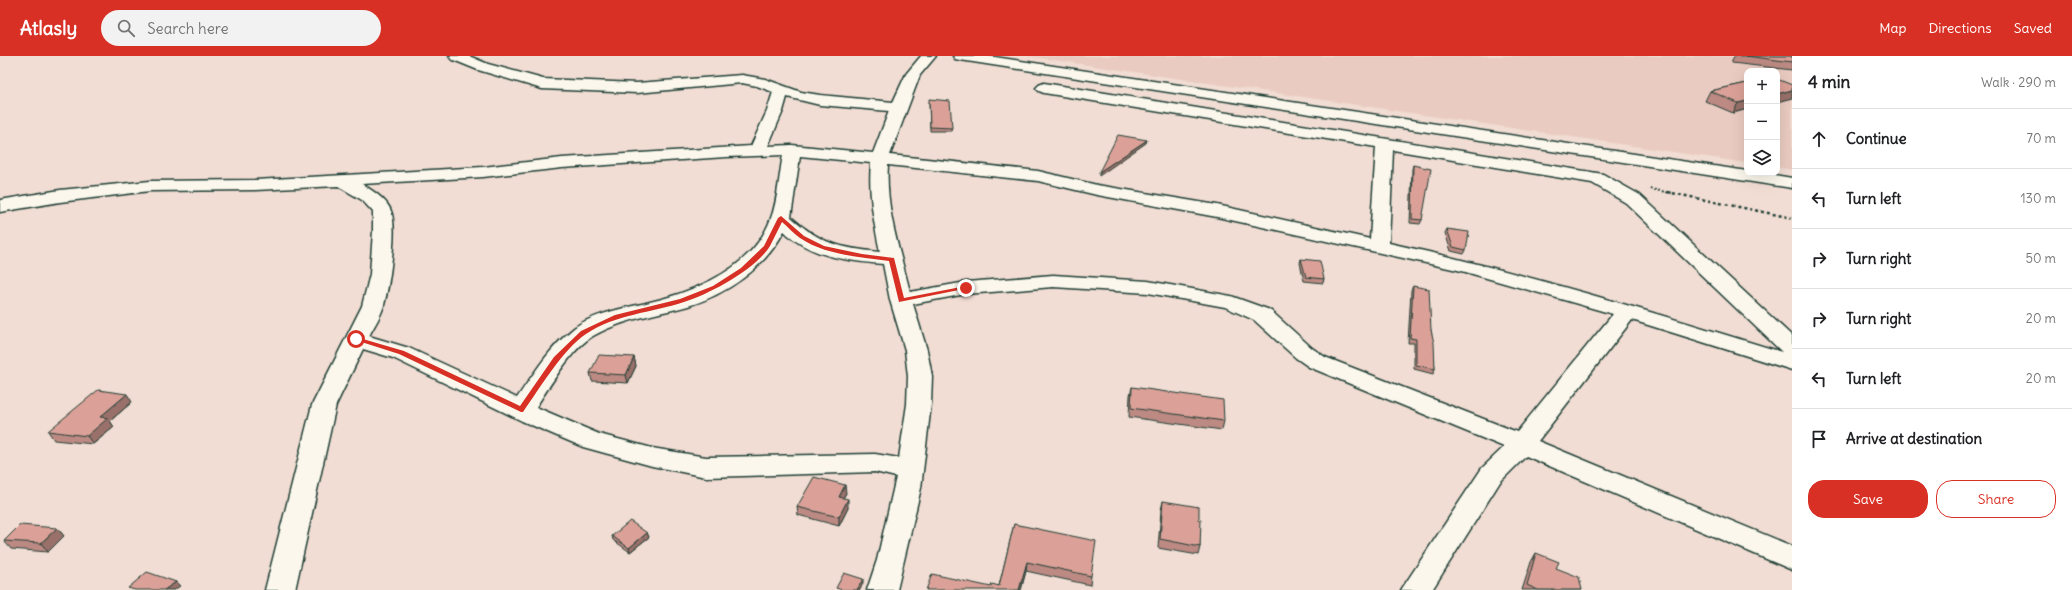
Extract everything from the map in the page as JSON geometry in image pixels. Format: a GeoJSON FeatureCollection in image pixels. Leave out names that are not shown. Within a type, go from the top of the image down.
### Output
{"type":"FeatureCollection","features":[{"type":"Feature","properties":{"kind":"street"},"geometry":{"type":"LineString","coordinates":[[456,56],[483,67],[542,84],[637,88],[742,80],[760,82],[781,90],[820,100],[899,107]]}},
{"type":"Feature","properties":{"kind":"street"},"geometry":{"type":"LineString","coordinates":[[882,590],[891,560],[910,470],[919,404],[920,376],[916,350],[902,300],[880,208],[878,181],[880,158],[913,74],[929,56]]}},
{"type":"Feature","properties":{"kind":"street"},"geometry":{"type":"LineString","coordinates":[[960,56],[1792,183]]}},
{"type":"Feature","properties":{"kind":"street"},"geometry":{"type":"LineString","coordinates":[[1044,88],[1597,178],[1615,187],[1644,208],[1792,349]]}},
{"type":"Feature","properties":{"kind":"street"},"geometry":{"type":"LineString","coordinates":[[757,151],[775,111],[781,90]]}},
{"type":"Feature","properties":{"kind":"street"},"geometry":{"type":"LineString","coordinates":[[1379,248],[1385,144]]}},
{"type":"Feature","properties":{"kind":"street"},"geometry":{"type":"LineString","coordinates":[[521,410],[556,359],[583,332],[617,316],[682,301],[716,287],[743,269],[766,247],[781,218],[792,150]]}},
{"type":"Feature","properties":{"kind":"street"},"geometry":{"type":"LineString","coordinates":[[0,206],[60,196],[150,186],[255,185],[483,172],[562,163],[792,150],[880,158],[1058,179],[1097,190],[1217,211],[1466,266],[1627,311],[1792,363]]}},
{"type":"Feature","properties":{"kind":"street"},"geometry":{"type":"LineString","coordinates":[[280,590],[324,405],[373,306],[380,274],[383,231],[382,211],[368,196],[340,179]]}},
{"type":"Feature","properties":{"kind":"street"},"geometry":{"type":"LineString","coordinates":[[781,218],[802,237],[822,247],[862,256],[892,259]]}},
{"type":"Feature","properties":{"kind":"street"},"geometry":{"type":"LineString","coordinates":[[902,300],[966,288],[1054,281],[1148,287],[1231,302],[1262,315],[1304,353],[1317,362],[1522,444],[1792,558]]}},
{"type":"Feature","properties":{"kind":"street"},"geometry":{"type":"LineString","coordinates":[[1416,590],[1491,475],[1522,444],[1627,311]]}},
{"type":"Feature","properties":{"kind":"street"},"geometry":{"type":"LineString","coordinates":[[356,339],[401,353],[521,410],[592,441],[652,457],[706,466],[760,467],[825,463],[874,463],[910,470]]}},
{"type":"Feature","properties":{"kind":"path"},"geometry":{"type":"LineString","coordinates":[[1650,189],[1792,218]]}},
{"type":"Feature","properties":{"kind":"shaded area"},"geometry":{"type":"Polygon","coordinates":[[[1027,56],[1792,56],[1792,170],[1780,168],[1780,68],[1744,68],[1744,163],[1027,56]]]}},
{"type":"Feature","properties":{"kind":"building"},"geometry":{"type":"Polygon","coordinates":[[[1746,56],[1792,56],[1792,62],[1746,56]]]}},
{"type":"Feature","properties":{"kind":"building"},"geometry":{"type":"Polygon","coordinates":[[[1780,80],[1792,85],[1792,90],[1780,93],[1780,80]]]}},
{"type":"Feature","properties":{"kind":"building"},"geometry":{"type":"Polygon","coordinates":[[[1744,84],[1744,102],[1738,103],[1710,91],[1744,84]]]}},
{"type":"Feature","properties":{"kind":"building"},"geometry":{"type":"Polygon","coordinates":[[[929,99],[950,101],[952,128],[930,127],[929,99]]]}},
{"type":"Feature","properties":{"kind":"building"},"geometry":{"type":"Polygon","coordinates":[[[1118,135],[1147,140],[1099,172],[1118,135]]]}},
{"type":"Feature","properties":{"kind":"building"},"geometry":{"type":"Polygon","coordinates":[[[1413,165],[1431,169],[1422,220],[1412,219],[1413,165]]]}},
{"type":"Feature","properties":{"kind":"building"},"geometry":{"type":"Polygon","coordinates":[[[1447,229],[1469,232],[1466,250],[1453,247],[1447,229]]]}},
{"type":"Feature","properties":{"kind":"building"},"geometry":{"type":"Polygon","coordinates":[[[1301,259],[1320,261],[1324,279],[1306,277],[1301,259]]]}},
{"type":"Feature","properties":{"kind":"building"},"geometry":{"type":"Polygon","coordinates":[[[1413,286],[1429,289],[1435,369],[1416,365],[1416,339],[1410,338],[1413,286]]]}},
{"type":"Feature","properties":{"kind":"building"},"geometry":{"type":"Polygon","coordinates":[[[599,355],[634,357],[626,375],[590,373],[599,355]]]}},
{"type":"Feature","properties":{"kind":"building"},"geometry":{"type":"Polygon","coordinates":[[[1132,387],[1223,400],[1224,421],[1131,408],[1132,387]]]}},
{"type":"Feature","properties":{"kind":"building"},"geometry":{"type":"Polygon","coordinates":[[[98,390],[127,394],[100,417],[108,418],[87,436],[48,431],[98,390]]]}},
{"type":"Feature","properties":{"kind":"building"},"geometry":{"type":"Polygon","coordinates":[[[814,477],[845,485],[839,497],[848,499],[839,517],[797,507],[814,477]]]}},
{"type":"Feature","properties":{"kind":"building"},"geometry":{"type":"Polygon","coordinates":[[[1163,501],[1199,507],[1199,520],[1201,520],[1200,547],[1160,539],[1163,501]]]}},
{"type":"Feature","properties":{"kind":"building"},"geometry":{"type":"Polygon","coordinates":[[[630,521],[647,533],[629,548],[612,536],[630,521]]]}},
{"type":"Feature","properties":{"kind":"building"},"geometry":{"type":"Polygon","coordinates":[[[1014,524],[1096,541],[1091,576],[1027,562],[1019,590],[926,590],[932,574],[991,587],[992,584],[999,586],[1014,524]]]}},
{"type":"Feature","properties":{"kind":"building"},"geometry":{"type":"Polygon","coordinates":[[[20,525],[57,528],[41,543],[4,541],[20,525]]]}},
{"type":"Feature","properties":{"kind":"building"},"geometry":{"type":"Polygon","coordinates":[[[1536,553],[1559,562],[1556,568],[1579,577],[1582,590],[1538,590],[1527,585],[1536,553]]]}},
{"type":"Feature","properties":{"kind":"building"},"geometry":{"type":"Polygon","coordinates":[[[147,572],[176,582],[164,590],[135,590],[128,588],[147,572]]]}},
{"type":"Feature","properties":{"kind":"building"},"geometry":{"type":"Polygon","coordinates":[[[844,573],[863,579],[857,590],[842,590],[836,588],[844,573]]]}},
{"type":"Feature","properties":{"kind":"route"},"geometry":{"type":"LineString","coordinates":[[356,339],[401,353],[521,410],[556,359],[583,332],[617,316],[682,301],[716,287],[743,269],[766,247],[781,218],[802,237],[822,247],[862,256],[892,259],[902,300],[966,288]]}}]}
